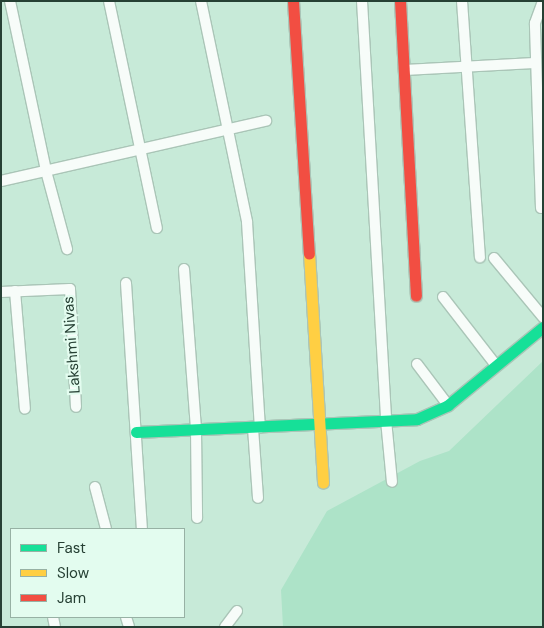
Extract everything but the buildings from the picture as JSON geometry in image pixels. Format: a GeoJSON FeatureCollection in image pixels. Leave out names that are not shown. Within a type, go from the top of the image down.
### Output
{"type":"FeatureCollection","features":[{"type":"Feature","properties":{"kind":"street"},"geometry":{"type":"LineString","coordinates":[[10,1],[46,171],[67,249]]}},
{"type":"Feature","properties":{"kind":"street"},"geometry":{"type":"LineString","coordinates":[[109,1],[157,228]]}},
{"type":"Feature","properties":{"kind":"street"},"geometry":{"type":"LineString","coordinates":[[201,1],[247,222],[258,498]]}},
{"type":"Feature","properties":{"kind":"street"},"geometry":{"type":"LineString","coordinates":[[293,1],[322,483]]}},
{"type":"Feature","properties":{"kind":"street"},"geometry":{"type":"LineString","coordinates":[[362,1],[386,420],[392,482]]}},
{"type":"Feature","properties":{"kind":"street"},"geometry":{"type":"LineString","coordinates":[[400,1],[416,296]]}},
{"type":"Feature","properties":{"kind":"street"},"geometry":{"type":"LineString","coordinates":[[462,1],[480,257]]}},
{"type":"Feature","properties":{"kind":"street"},"geometry":{"type":"LineString","coordinates":[[541,208],[534,63],[534,23],[543,1]]}},
{"type":"Feature","properties":{"kind":"street"},"geometry":{"type":"LineString","coordinates":[[405,70],[467,65],[534,63]]}},
{"type":"Feature","properties":{"kind":"street"},"geometry":{"type":"LineString","coordinates":[[1,181],[266,121]]}},
{"type":"Feature","properties":{"kind":"street"},"geometry":{"type":"LineString","coordinates":[[494,258],[543,318]]}},
{"type":"Feature","properties":{"kind":"street"},"geometry":{"type":"LineString","coordinates":[[184,269],[196,430],[197,518]]}},
{"type":"Feature","properties":{"kind":"street"},"geometry":{"type":"LineString","coordinates":[[126,283],[142,528]]}},
{"type":"Feature","properties":{"kind":"street","name":"Lakshmi Nivas"},"geometry":{"type":"LineString","coordinates":[[1,292],[70,289],[76,407]]}},
{"type":"Feature","properties":{"kind":"street"},"geometry":{"type":"LineString","coordinates":[[16,291],[25,409]]}},
{"type":"Feature","properties":{"kind":"street"},"geometry":{"type":"LineString","coordinates":[[443,297],[495,364]]}},
{"type":"Feature","properties":{"kind":"street"},"geometry":{"type":"LineString","coordinates":[[136,432],[256,428],[417,419],[448,405],[495,364],[543,327]]}},
{"type":"Feature","properties":{"kind":"street"},"geometry":{"type":"LineString","coordinates":[[417,364],[448,405]]}},
{"type":"Feature","properties":{"kind":"street"},"geometry":{"type":"LineString","coordinates":[[95,486],[106,528]]}},
{"type":"Feature","properties":{"kind":"street"},"geometry":{"type":"LineString","coordinates":[[225,627],[237,611]]}},
{"type":"Feature","properties":{"kind":"green space"},"geometry":{"type":"Polygon","coordinates":[[[543,361],[543,627],[283,627],[281,590],[327,511],[420,461],[449,451],[543,361]]]}},
{"type":"Feature","properties":{"kind":"traffic: fast"},"geometry":{"type":"LineString","coordinates":[[136,432],[417,419],[448,405],[543,327]]}},
{"type":"Feature","properties":{"kind":"traffic: slow"},"geometry":{"type":"LineString","coordinates":[[309,253],[323,483]]}},
{"type":"Feature","properties":{"kind":"traffic: jam"},"geometry":{"type":"LineString","coordinates":[[293,1],[309,253]]}},
{"type":"Feature","properties":{"kind":"traffic: jam"},"geometry":{"type":"LineString","coordinates":[[400,1],[416,296]]}}]}
